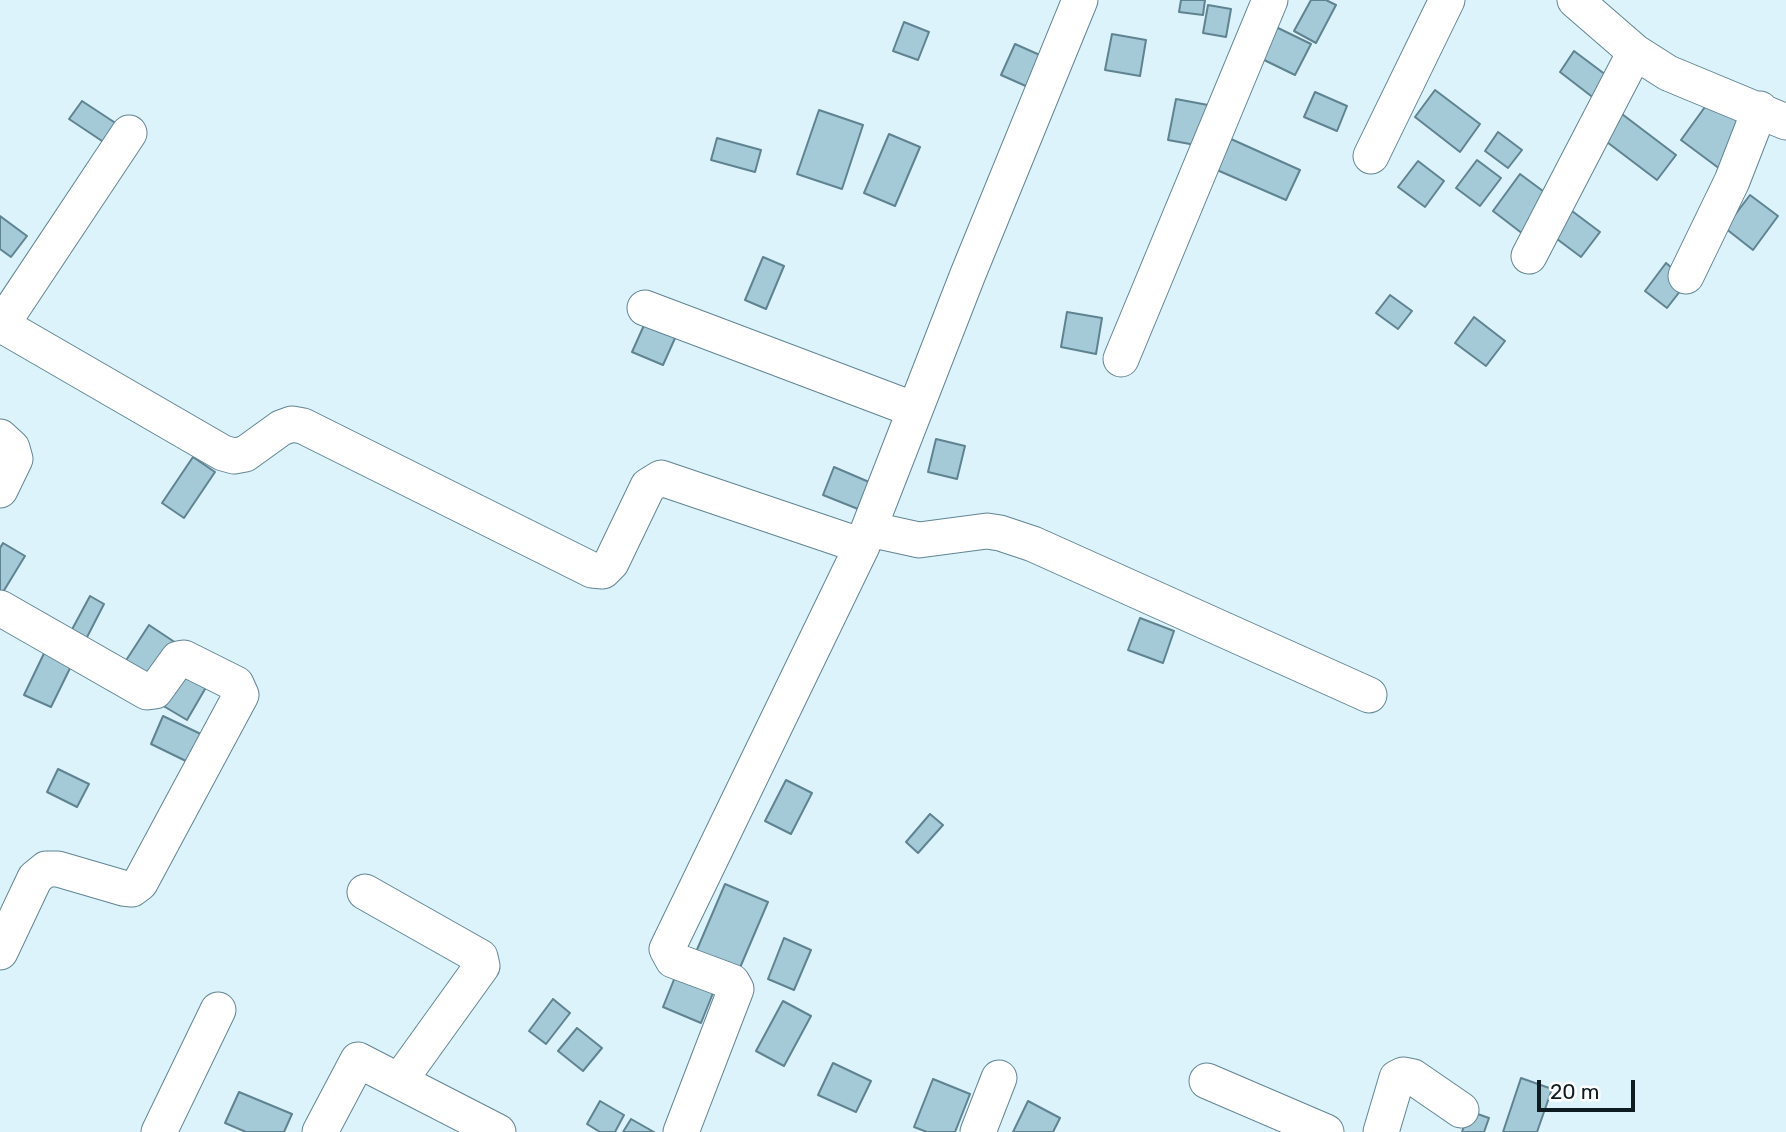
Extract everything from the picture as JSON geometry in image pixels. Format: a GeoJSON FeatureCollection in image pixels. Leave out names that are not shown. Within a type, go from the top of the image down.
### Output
{"type":"FeatureCollection","features":[{"type":"Feature","properties":{"kind":"street"},"geometry":{"type":"LineString","coordinates":[[681,1132],[736,989],[732,982],[673,960],[667,949],[865,538],[1080,0]]}},
{"type":"Feature","properties":{"kind":"street"},"geometry":{"type":"LineString","coordinates":[[1121,359],[1270,0]]}},
{"type":"Feature","properties":{"kind":"street"},"geometry":{"type":"LineString","coordinates":[[1371,156],[1447,0]]}},
{"type":"Feature","properties":{"kind":"street"},"geometry":{"type":"LineString","coordinates":[[1574,0],[1635,52],[1689,83],[1773,116],[1732,181],[1686,276]]}},
{"type":"Feature","properties":{"kind":"street"},"geometry":{"type":"LineString","coordinates":[[1530,256],[1635,52]]}},
{"type":"Feature","properties":{"kind":"street"},"geometry":{"type":"LineString","coordinates":[[129,133],[0,325],[223,453],[234,456],[246,454],[281,428],[292,424],[303,426],[592,570],[603,571],[611,563],[648,486],[661,478],[865,538],[919,540],[988,531],[1000,533],[1033,544],[1369,695]]}},
{"type":"Feature","properties":{"kind":"street"},"geometry":{"type":"LineString","coordinates":[[645,307],[915,410]]}},
{"type":"Feature","properties":{"kind":"street"},"geometry":{"type":"LineString","coordinates":[[0,438],[12,448],[15,459],[0,490]]}},
{"type":"Feature","properties":{"kind":"street"},"geometry":{"type":"LineString","coordinates":[[0,608],[147,692],[155,691],[178,659],[184,658],[236,684],[241,695],[140,883],[132,888],[123,888],[58,869],[46,869],[35,878],[0,952]]}},
{"type":"Feature","properties":{"kind":"street"},"geometry":{"type":"LineString","coordinates":[[365,892],[480,957],[482,967],[400,1080]]}},
{"type":"Feature","properties":{"kind":"street"},"geometry":{"type":"LineString","coordinates":[[159,1132],[218,1010]]}},
{"type":"Feature","properties":{"kind":"street"},"geometry":{"type":"LineString","coordinates":[[320,1132],[358,1060],[498,1132]]}},
{"type":"Feature","properties":{"kind":"street"},"geometry":{"type":"LineString","coordinates":[[1381,1132],[1397,1078],[1403,1075],[1413,1077],[1461,1110]]}},
{"type":"Feature","properties":{"kind":"street"},"geometry":{"type":"LineString","coordinates":[[978,1132],[999,1078]]}},
{"type":"Feature","properties":{"kind":"street"},"geometry":{"type":"LineString","coordinates":[[1207,1081],[1326,1132]]}},
{"type":"Feature","properties":{"kind":"building"},"geometry":{"type":"Polygon","coordinates":[[[1181,0],[1205,0],[1203,15],[1179,12],[1181,0]]]}},
{"type":"Feature","properties":{"kind":"building"},"geometry":{"type":"Polygon","coordinates":[[[1311,0],[1326,0],[1336,5],[1316,43],[1294,31],[1311,0]]]}},
{"type":"Feature","properties":{"kind":"building"},"geometry":{"type":"Polygon","coordinates":[[[1208,5],[1231,9],[1226,37],[1203,33],[1208,5]]]}},
{"type":"Feature","properties":{"kind":"building"},"geometry":{"type":"Polygon","coordinates":[[[904,22],[929,32],[918,60],[893,51],[904,22]]]}},
{"type":"Feature","properties":{"kind":"building"},"geometry":{"type":"Polygon","coordinates":[[[1276,27],[1311,44],[1295,75],[1260,58],[1276,27]]]}},
{"type":"Feature","properties":{"kind":"building"},"geometry":{"type":"Polygon","coordinates":[[[1112,34],[1146,40],[1140,76],[1105,70],[1112,34]]]}},
{"type":"Feature","properties":{"kind":"building"},"geometry":{"type":"Polygon","coordinates":[[[1015,44],[1042,56],[1028,87],[1001,75],[1015,44]]]}},
{"type":"Feature","properties":{"kind":"building"},"geometry":{"type":"Polygon","coordinates":[[[1574,51],[1610,78],[1595,99],[1560,72],[1574,51]]]}},
{"type":"Feature","properties":{"kind":"building"},"geometry":{"type":"Polygon","coordinates":[[[1435,90],[1480,124],[1460,152],[1415,117],[1435,90]]]}},
{"type":"Feature","properties":{"kind":"building"},"geometry":{"type":"Polygon","coordinates":[[[1315,92],[1347,106],[1337,131],[1304,117],[1315,92]]]}},
{"type":"Feature","properties":{"kind":"building"},"geometry":{"type":"Polygon","coordinates":[[[1176,99],[1208,105],[1201,146],[1168,140],[1176,99]]]}},
{"type":"Feature","properties":{"kind":"building"},"geometry":{"type":"Polygon","coordinates":[[[1710,100],[1749,130],[1720,169],[1681,140],[1710,100]]]}},
{"type":"Feature","properties":{"kind":"building"},"geometry":{"type":"Polygon","coordinates":[[[82,101],[120,126],[108,145],[69,119],[82,101]]]}},
{"type":"Feature","properties":{"kind":"building"},"geometry":{"type":"Polygon","coordinates":[[[819,110],[863,125],[842,189],[797,174],[819,110]]]}},
{"type":"Feature","properties":{"kind":"building"},"geometry":{"type":"Polygon","coordinates":[[[1618,111],[1676,155],[1657,180],[1599,136],[1618,111]]]}},
{"type":"Feature","properties":{"kind":"building"},"geometry":{"type":"Polygon","coordinates":[[[1498,132],[1522,150],[1508,168],[1485,151],[1498,132]]]}},
{"type":"Feature","properties":{"kind":"building"},"geometry":{"type":"Polygon","coordinates":[[[889,134],[920,147],[895,206],[864,193],[889,134]]]}},
{"type":"Feature","properties":{"kind":"building"},"geometry":{"type":"Polygon","coordinates":[[[717,138],[761,150],[755,172],[711,160],[717,138]]]}},
{"type":"Feature","properties":{"kind":"building"},"geometry":{"type":"Polygon","coordinates":[[[1231,139],[1300,170],[1286,200],[1217,170],[1231,139]]]}},
{"type":"Feature","properties":{"kind":"building"},"geometry":{"type":"Polygon","coordinates":[[[1477,160],[1501,178],[1480,206],[1456,188],[1477,160]]]}},
{"type":"Feature","properties":{"kind":"building"},"geometry":{"type":"Polygon","coordinates":[[[1418,161],[1444,181],[1425,207],[1398,187],[1418,161]]]}},
{"type":"Feature","properties":{"kind":"building"},"geometry":{"type":"Polygon","coordinates":[[[1520,174],[1551,197],[1523,234],[1493,211],[1520,174]]]}},
{"type":"Feature","properties":{"kind":"building"},"geometry":{"type":"Polygon","coordinates":[[[1750,195],[1778,216],[1753,250],[1725,228],[1750,195]]]}},
{"type":"Feature","properties":{"kind":"building"},"geometry":{"type":"Polygon","coordinates":[[[1568,208],[1600,232],[1581,257],[1549,233],[1568,208]]]}},
{"type":"Feature","properties":{"kind":"building"},"geometry":{"type":"Polygon","coordinates":[[[0,216],[27,236],[11,257],[0,249],[0,216]]]}},
{"type":"Feature","properties":{"kind":"building"},"geometry":{"type":"Polygon","coordinates":[[[763,257],[784,266],[766,309],[745,300],[763,257]]]}},
{"type":"Feature","properties":{"kind":"building"},"geometry":{"type":"Polygon","coordinates":[[[1666,263],[1688,281],[1667,308],[1645,291],[1666,263]]]}},
{"type":"Feature","properties":{"kind":"building"},"geometry":{"type":"Polygon","coordinates":[[[1390,295],[1412,311],[1398,329],[1376,313],[1390,295]]]}},
{"type":"Feature","properties":{"kind":"building"},"geometry":{"type":"Polygon","coordinates":[[[1067,312],[1102,318],[1096,354],[1061,347],[1067,312]]]}},
{"type":"Feature","properties":{"kind":"building"},"geometry":{"type":"Polygon","coordinates":[[[649,314],[680,327],[663,365],[632,352],[649,314]]]}},
{"type":"Feature","properties":{"kind":"building"},"geometry":{"type":"Polygon","coordinates":[[[1474,317],[1505,341],[1486,366],[1455,343],[1474,317]]]}},
{"type":"Feature","properties":{"kind":"building"},"geometry":{"type":"Polygon","coordinates":[[[936,439],[965,446],[957,479],[928,472],[936,439]]]}},
{"type":"Feature","properties":{"kind":"building"},"geometry":{"type":"Polygon","coordinates":[[[193,457],[215,472],[184,518],[162,503],[193,457]]]}},
{"type":"Feature","properties":{"kind":"building"},"geometry":{"type":"Polygon","coordinates":[[[834,467],[869,482],[858,509],[823,495],[834,467]]]}},
{"type":"Feature","properties":{"kind":"building"},"geometry":{"type":"Polygon","coordinates":[[[3,543],[25,556],[0,597],[0,548],[3,543]]]}},
{"type":"Feature","properties":{"kind":"building"},"geometry":{"type":"Polygon","coordinates":[[[90,596],[104,604],[84,643],[69,635],[90,596]]]}},
{"type":"Feature","properties":{"kind":"building"},"geometry":{"type":"Polygon","coordinates":[[[1140,618],[1174,631],[1163,663],[1128,650],[1140,618]]]}},
{"type":"Feature","properties":{"kind":"building"},"geometry":{"type":"Polygon","coordinates":[[[149,625],[176,643],[152,680],[125,662],[149,625]]]}},
{"type":"Feature","properties":{"kind":"building"},"geometry":{"type":"Polygon","coordinates":[[[49,643],[76,656],[51,707],[24,695],[49,643]]]}},
{"type":"Feature","properties":{"kind":"building"},"geometry":{"type":"Polygon","coordinates":[[[185,662],[212,677],[187,720],[160,704],[185,662]]]}},
{"type":"Feature","properties":{"kind":"building"},"geometry":{"type":"Polygon","coordinates":[[[163,716],[205,736],[192,764],[151,744],[163,716]]]}},
{"type":"Feature","properties":{"kind":"building"},"geometry":{"type":"Polygon","coordinates":[[[58,769],[89,784],[77,807],[47,792],[58,769]]]}},
{"type":"Feature","properties":{"kind":"building"},"geometry":{"type":"Polygon","coordinates":[[[786,780],[812,793],[791,834],[765,821],[786,780]]]}},
{"type":"Feature","properties":{"kind":"building"},"geometry":{"type":"Polygon","coordinates":[[[930,814],[943,825],[918,853],[906,842],[930,814]]]}},
{"type":"Feature","properties":{"kind":"building"},"geometry":{"type":"Polygon","coordinates":[[[725,884],[768,902],[739,970],[696,952],[725,884]]]}},
{"type":"Feature","properties":{"kind":"building"},"geometry":{"type":"Polygon","coordinates":[[[784,938],[811,950],[794,990],[768,979],[784,938]]]}},
{"type":"Feature","properties":{"kind":"building"},"geometry":{"type":"Polygon","coordinates":[[[677,972],[715,988],[701,1023],[663,1007],[677,972]]]}},
{"type":"Feature","properties":{"kind":"building"},"geometry":{"type":"Polygon","coordinates":[[[553,999],[570,1013],[546,1044],[529,1031],[553,999]]]}},
{"type":"Feature","properties":{"kind":"building"},"geometry":{"type":"Polygon","coordinates":[[[783,1001],[811,1016],[784,1066],[756,1051],[783,1001]]]}},
{"type":"Feature","properties":{"kind":"building"},"geometry":{"type":"Polygon","coordinates":[[[577,1028],[602,1048],[583,1071],[558,1051],[577,1028]]]}},
{"type":"Feature","properties":{"kind":"building"},"geometry":{"type":"Polygon","coordinates":[[[833,1063],[871,1081],[856,1112],[818,1095],[833,1063]]]}},
{"type":"Feature","properties":{"kind":"building"},"geometry":{"type":"Polygon","coordinates":[[[1521,1078],[1552,1089],[1537,1132],[1503,1132],[1521,1078]]]}},
{"type":"Feature","properties":{"kind":"building"},"geometry":{"type":"Polygon","coordinates":[[[933,1079],[970,1094],[955,1132],[927,1132],[914,1127],[933,1079]]]}},
{"type":"Feature","properties":{"kind":"building"},"geometry":{"type":"Polygon","coordinates":[[[239,1092],[292,1114],[284,1132],[246,1132],[225,1123],[239,1092]]]}},
{"type":"Feature","properties":{"kind":"building"},"geometry":{"type":"Polygon","coordinates":[[[600,1101],[624,1115],[615,1132],[600,1132],[587,1124],[600,1101]]]}},
{"type":"Feature","properties":{"kind":"building"},"geometry":{"type":"Polygon","coordinates":[[[1028,1101],[1060,1118],[1053,1132],[1013,1132],[1028,1101]]]}},
{"type":"Feature","properties":{"kind":"building"},"geometry":{"type":"Polygon","coordinates":[[[1469,1111],[1489,1118],[1484,1132],[1462,1132],[1469,1111]]]}},
{"type":"Feature","properties":{"kind":"building"},"geometry":{"type":"Polygon","coordinates":[[[631,1119],[654,1132],[623,1132],[631,1119]]]}}]}
